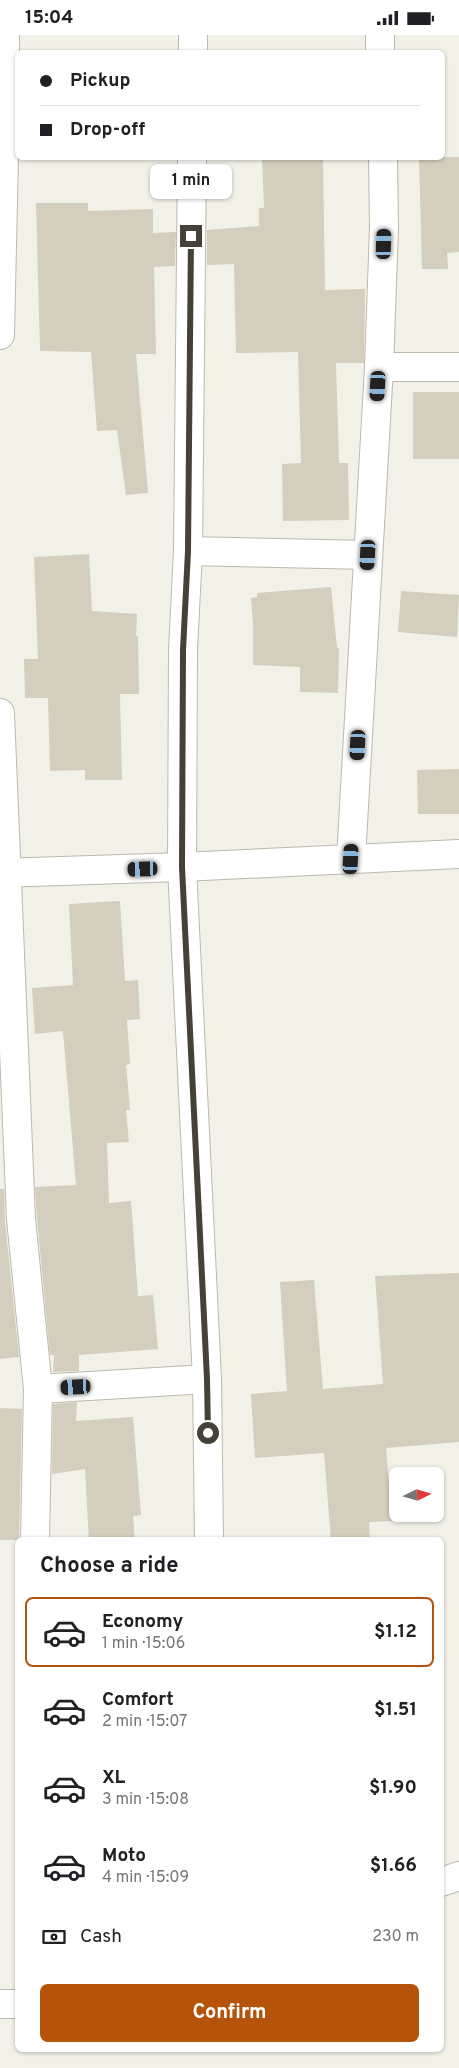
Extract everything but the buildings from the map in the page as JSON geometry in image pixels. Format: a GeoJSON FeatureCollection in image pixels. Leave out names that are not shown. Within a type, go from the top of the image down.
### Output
{"type":"FeatureCollection","features":[{"type":"Feature","properties":{"kind":"street"},"geometry":{"type":"LineString","coordinates":[[0,335],[5,141],[5,35]]}},
{"type":"Feature","properties":{"kind":"street"},"geometry":{"type":"LineString","coordinates":[[193,35],[193,50]]}},
{"type":"Feature","properties":{"kind":"street"},"geometry":{"type":"LineString","coordinates":[[380,35],[380,50]]}},
{"type":"Feature","properties":{"kind":"street"},"geometry":{"type":"LineString","coordinates":[[192,160],[188,551],[183,650],[182,867],[207,1379],[210,1537]]}},
{"type":"Feature","properties":{"kind":"street"},"geometry":{"type":"LineString","coordinates":[[351,859],[379,367],[384,227],[383,160]]}},
{"type":"Feature","properties":{"kind":"street"},"geometry":{"type":"LineString","coordinates":[[379,367],[459,367]]}},
{"type":"Feature","properties":{"kind":"street"},"geometry":{"type":"LineString","coordinates":[[188,551],[368,555]]}},
{"type":"Feature","properties":{"kind":"street"},"geometry":{"type":"LineString","coordinates":[[0,713],[3,873],[21,1219],[38,1389],[36,1537]]}},
{"type":"Feature","properties":{"kind":"street"},"geometry":{"type":"LineString","coordinates":[[3,873],[459,854]]}},
{"type":"Feature","properties":{"kind":"street"},"geometry":{"type":"LineString","coordinates":[[38,1389],[207,1379]]}},
{"type":"Feature","properties":{"kind":"street"},"geometry":{"type":"LineString","coordinates":[[444,1881],[459,1876]]}},
{"type":"Feature","properties":{"kind":"street"},"geometry":{"type":"LineString","coordinates":[[0,2004],[15,2004]]}},
{"type":"Feature","properties":{"kind":"route"},"geometry":{"type":"LineString","coordinates":[[191,236],[188,551],[183,650],[182,867],[208,1433]]}}]}
